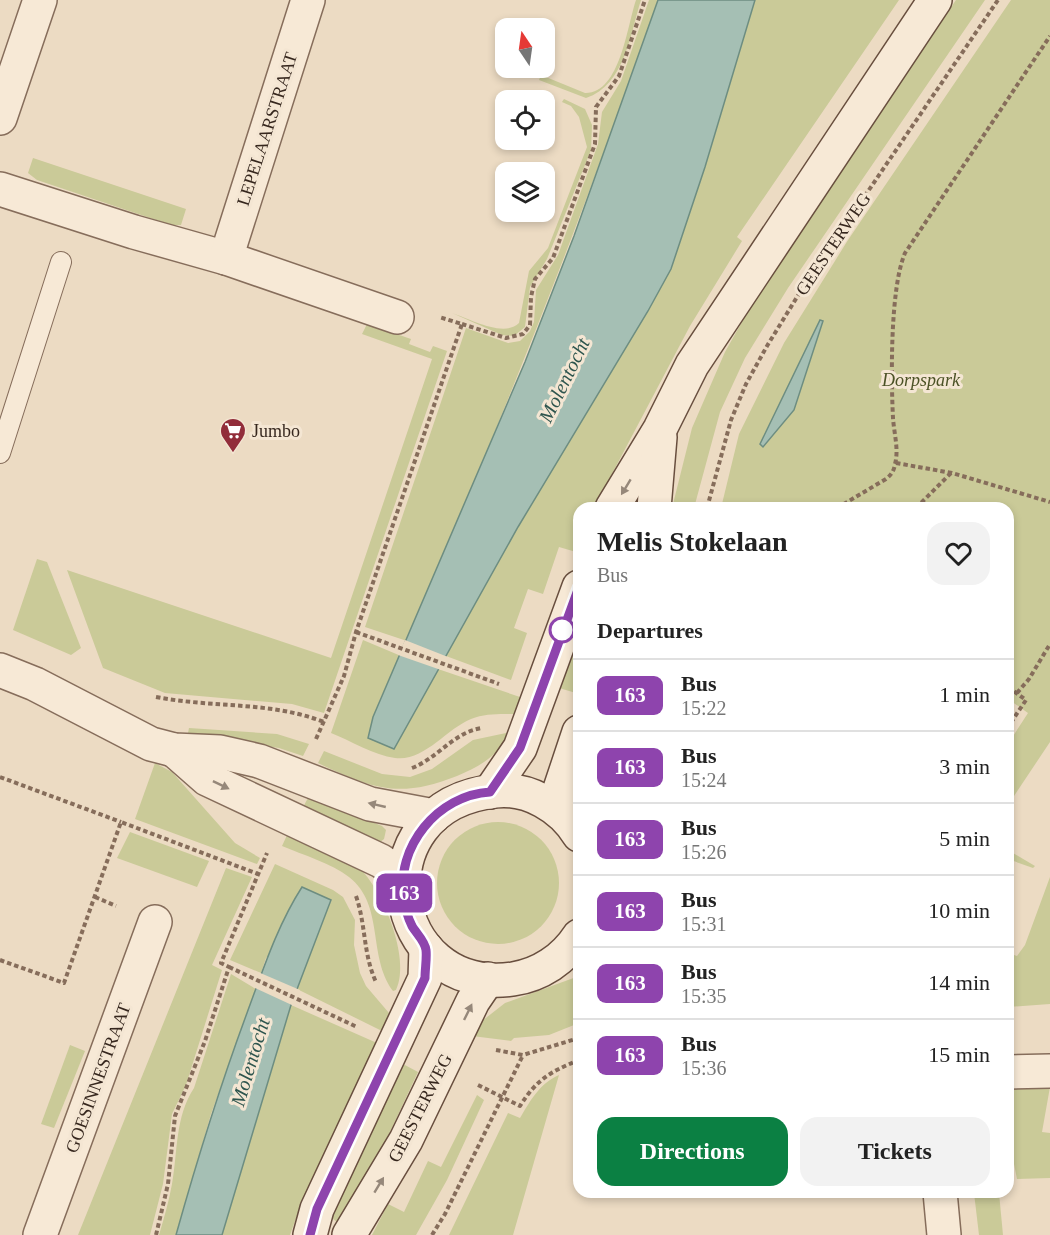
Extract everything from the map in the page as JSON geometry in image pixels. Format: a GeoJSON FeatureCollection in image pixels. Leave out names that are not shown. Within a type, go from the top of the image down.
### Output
{"type":"FeatureCollection","features":[{"type":"Feature","properties":{"kind":"main road"},"geometry":{"type":"LineString","coordinates":[[0,118],[40,0]]}},
{"type":"Feature","properties":{"kind":"main road","name":"LEPELAARSTRAAT"},"geometry":{"type":"LineString","coordinates":[[226,258],[308,0]]}},
{"type":"Feature","properties":{"kind":"main road"},"geometry":{"type":"LineString","coordinates":[[616,502],[660,429],[692,364],[935,0]]}},
{"type":"Feature","properties":{"kind":"main road"},"geometry":{"type":"LineString","coordinates":[[0,189],[134,232],[226,258],[397,317]]}},
{"type":"Feature","properties":{"kind":"main road"},"geometry":{"type":"LineString","coordinates":[[654,502],[660,429]]}},
{"type":"Feature","properties":{"kind":"main road"},"geometry":{"type":"LineString","coordinates":[[490,792],[520,748],[573,604]]}},
{"type":"Feature","properties":{"kind":"main road"},"geometry":{"type":"LineString","coordinates":[[0,670],[36,684],[151,744],[174,750],[220,753],[259,761],[370,804],[434,816]]}},
{"type":"Feature","properties":{"kind":"main road"},"geometry":{"type":"LineString","coordinates":[[174,750],[207,778],[381,861],[404,877]]}},
{"type":"Feature","properties":{"kind":"main road"},"geometry":{"type":"LineString","coordinates":[[554,807],[573,750]]}},
{"type":"Feature","properties":{"kind":"main road"},"geometry":{"type":"LineString","coordinates":[[573,828],[554,807],[531,795],[503,790],[475,793],[450,803],[428,821],[412,844],[404,877],[404,898],[411,925],[426,948],[446,966],[472,977],[499,981],[525,977],[550,966],[573,947]]}},
{"type":"Feature","properties":{"kind":"main road","name":"GOESINNESTRAAT"},"geometry":{"type":"LineString","coordinates":[[40,1235],[155,922]]}},
{"type":"Feature","properties":{"kind":"main road"},"geometry":{"type":"LineString","coordinates":[[310,1235],[317,1209],[425,978],[426,948]]}},
{"type":"Feature","properties":{"kind":"main road","name":"GEESTERWEG"},"geometry":{"type":"LineString","coordinates":[[349,1235],[405,1140],[473,1001],[488,979]]}},
{"type":"Feature","properties":{"kind":"main road"},"geometry":{"type":"LineString","coordinates":[[1014,1072],[1050,1071]]}},
{"type":"Feature","properties":{"kind":"main road"},"geometry":{"type":"LineString","coordinates":[[941,1198],[944,1235]]}},
{"type":"Feature","properties":{"kind":"lane"},"geometry":{"type":"LineString","coordinates":[[0,453],[4,427],[61,262]]}},
{"type":"Feature","properties":{"kind":"path"},"geometry":{"type":"LineString","coordinates":[[462,324],[506,338],[523,334],[530,325],[531,297],[535,279],[553,258],[595,144],[596,107],[619,76],[645,0]]}},
{"type":"Feature","properties":{"kind":"path","name":"GEESTERWEG"},"geometry":{"type":"LineString","coordinates":[[709,502],[731,420],[746,384],[767,345],[805,284],[998,0]]}},
{"type":"Feature","properties":{"kind":"path"},"geometry":{"type":"LineString","coordinates":[[847,502],[886,479],[896,463],[893,417],[895,307],[900,266],[905,253],[1050,36]]}},
{"type":"Feature","properties":{"kind":"path"},"geometry":{"type":"LineString","coordinates":[[896,463],[952,473],[1050,502]]}},
{"type":"Feature","properties":{"kind":"path"},"geometry":{"type":"LineString","coordinates":[[921,502],[952,473]]}},
{"type":"Feature","properties":{"kind":"path"},"geometry":{"type":"LineString","coordinates":[[356,632],[457,669]]}},
{"type":"Feature","properties":{"kind":"path"},"geometry":{"type":"LineString","coordinates":[[1017,693],[1029,679],[1050,644]]}},
{"type":"Feature","properties":{"kind":"path"},"geometry":{"type":"LineString","coordinates":[[1014,691],[1026,700],[1014,718]]}},
{"type":"Feature","properties":{"kind":"path"},"geometry":{"type":"LineString","coordinates":[[147,693],[173,700],[297,712],[324,722]]}},
{"type":"Feature","properties":{"kind":"path"},"geometry":{"type":"LineString","coordinates":[[405,769],[428,761],[452,740],[477,729],[505,724],[529,725]]}},
{"type":"Feature","properties":{"kind":"path"},"geometry":{"type":"LineString","coordinates":[[310,735],[326,742]]}},
{"type":"Feature","properties":{"kind":"path"},"geometry":{"type":"LineString","coordinates":[[0,777],[258,874]]}},
{"type":"Feature","properties":{"kind":"path"},"geometry":{"type":"LineString","coordinates":[[0,960],[64,983],[121,822]]}},
{"type":"Feature","properties":{"kind":"path"},"geometry":{"type":"LineString","coordinates":[[261,846],[274,853]]}},
{"type":"Feature","properties":{"kind":"path"},"geometry":{"type":"LineString","coordinates":[[349,891],[357,897],[363,921],[366,955],[372,972],[381,991],[407,1015]]}},
{"type":"Feature","properties":{"kind":"path"},"geometry":{"type":"LineString","coordinates":[[229,967],[306,1003]]}},
{"type":"Feature","properties":{"kind":"path"},"geometry":{"type":"LineString","coordinates":[[455,1039],[523,1055],[573,1040]]}},
{"type":"Feature","properties":{"kind":"path"},"geometry":{"type":"LineString","coordinates":[[432,1235],[445,1214],[523,1055]]}},
{"type":"Feature","properties":{"kind":"green space"},"geometry":{"type":"Polygon","coordinates":[[[636,0],[641,0],[629,43],[618,70],[610,82],[599,91],[586,98],[539,80],[548,78],[585,93],[597,90],[606,83],[614,71],[636,0]]]}},
{"type":"Feature","properties":{"kind":"green space"},"geometry":{"type":"Polygon","coordinates":[[[649,0],[658,0],[570,243],[507,402],[407,641],[365,627],[466,328],[508,343],[520,341],[530,331],[534,322],[536,290],[558,255],[598,144],[602,112],[621,81],[649,0]]]}},
{"type":"Feature","properties":{"kind":"green space"},"geometry":{"type":"Polygon","coordinates":[[[755,0],[899,0],[737,237],[742,241],[690,326],[597,502],[573,502],[573,551],[559,547],[543,594],[528,589],[514,628],[527,633],[511,680],[446,656],[518,527],[671,269],[705,167],[755,0]]]}},
{"type":"Feature","properties":{"kind":"green space"},"geometry":{"type":"Polygon","coordinates":[[[956,0],[985,0],[788,288],[745,358],[720,412],[696,502],[674,502],[692,428],[725,352],[760,290],[956,0]]]}},
{"type":"Feature","properties":{"kind":"green space","name":"Dorpspark"},"geometry":{"type":"Polygon","coordinates":[[[1011,0],[1050,0],[1050,742],[1014,796],[1014,735],[1028,713],[1014,703],[1014,502],[722,502],[739,434],[784,343],[848,240],[1011,0]]]}},
{"type":"Feature","properties":{"kind":"green space"},"geometry":{"type":"Polygon","coordinates":[[[564,99],[585,109],[592,125],[591,150],[547,259],[530,287],[525,327],[514,336],[502,335],[452,313],[496,328],[505,329],[519,323],[529,271],[548,248],[587,147],[579,117],[571,106],[562,102],[564,99]]]}},
{"type":"Feature","properties":{"kind":"green space"},"geometry":{"type":"Polygon","coordinates":[[[33,158],[186,209],[181,225],[171,225],[37,180],[28,173],[33,158]]]}},
{"type":"Feature","properties":{"kind":"green space"},"geometry":{"type":"Polygon","coordinates":[[[367,324],[411,339],[409,344],[430,352],[433,346],[447,351],[324,713],[292,704],[165,693],[103,668],[67,570],[331,658],[432,359],[362,334],[367,324]]]}},
{"type":"Feature","properties":{"kind":"green space"},"geometry":{"type":"Polygon","coordinates":[[[37,559],[47,562],[81,648],[71,655],[13,630],[37,559]]]}},
{"type":"Feature","properties":{"kind":"green space"},"geometry":{"type":"Polygon","coordinates":[[[363,640],[401,656],[380,699],[369,738],[394,749],[438,669],[523,698],[516,714],[488,715],[471,719],[416,755],[395,758],[379,754],[331,733],[363,640]]]}},
{"type":"Feature","properties":{"kind":"green space"},"geometry":{"type":"Polygon","coordinates":[[[573,649],[573,692],[559,688],[573,649]]]}},
{"type":"Feature","properties":{"kind":"green space"},"geometry":{"type":"Polygon","coordinates":[[[189,728],[277,734],[309,744],[303,756],[279,748],[193,735],[188,733],[189,728]]]}},
{"type":"Feature","properties":{"kind":"green space"},"geometry":{"type":"Polygon","coordinates":[[[506,733],[508,737],[503,744],[479,765],[457,776],[419,787],[402,789],[371,785],[318,763],[324,751],[382,774],[410,777],[432,769],[473,740],[506,733]]]}},
{"type":"Feature","properties":{"kind":"green space"},"geometry":{"type":"Polygon","coordinates":[[[155,763],[172,772],[235,843],[260,858],[257,864],[135,819],[155,763]]]}},
{"type":"Feature","properties":{"kind":"green space"},"geometry":{"type":"Polygon","coordinates":[[[309,796],[382,826],[386,830],[384,839],[379,843],[301,811],[309,796]]]}},
{"type":"Feature","properties":{"kind":"green space"},"geometry":{"type":"Polygon","coordinates":[[[498,822],[521,827],[541,840],[554,860],[559,883],[554,906],[541,926],[521,939],[498,944],[475,939],[455,926],[442,906],[437,883],[442,860],[455,840],[475,827],[498,822]]]}},
{"type":"Feature","properties":{"kind":"green space"},"geometry":{"type":"Polygon","coordinates":[[[130,832],[209,861],[197,887],[117,858],[130,832]]]}},
{"type":"Feature","properties":{"kind":"green space"},"geometry":{"type":"Polygon","coordinates":[[[288,833],[348,859],[365,874],[375,888],[384,904],[397,942],[400,977],[396,990],[393,991],[385,977],[372,916],[360,889],[349,877],[334,868],[282,846],[288,833]]]}},
{"type":"Feature","properties":{"kind":"green space"},"geometry":{"type":"Polygon","coordinates":[[[1014,854],[1035,866],[1033,868],[1014,861],[1014,854]]]}},
{"type":"Feature","properties":{"kind":"green space"},"geometry":{"type":"Polygon","coordinates":[[[275,864],[333,890],[343,897],[355,920],[354,945],[360,973],[366,986],[389,1013],[382,1031],[297,989],[331,900],[266,958],[261,973],[230,960],[275,864]]]}},
{"type":"Feature","properties":{"kind":"green space"},"geometry":{"type":"Polygon","coordinates":[[[226,868],[252,877],[212,965],[222,970],[186,1085],[172,1114],[163,1184],[150,1235],[78,1235],[226,868]]]}},
{"type":"Feature","properties":{"kind":"green space"},"geometry":{"type":"Polygon","coordinates":[[[1050,877],[1050,1004],[1014,1007],[1014,955],[1017,956],[1025,945],[1050,877]]]}},
{"type":"Feature","properties":{"kind":"green space"},"geometry":{"type":"Polygon","coordinates":[[[231,974],[256,989],[211,1114],[176,1235],[159,1235],[171,1190],[183,1110],[194,1088],[231,974]]]}},
{"type":"Feature","properties":{"kind":"green space"},"geometry":{"type":"Polygon","coordinates":[[[573,978],[573,1025],[549,1035],[514,1038],[511,1041],[472,1036],[482,1021],[505,1003],[573,978]]]}},
{"type":"Feature","properties":{"kind":"green space"},"geometry":{"type":"Polygon","coordinates":[[[291,1005],[377,1043],[300,1207],[290,1235],[222,1235],[291,1005]]]}},
{"type":"Feature","properties":{"kind":"green space"},"geometry":{"type":"Polygon","coordinates":[[[70,1045],[85,1051],[54,1128],[41,1124],[70,1045]]]}},
{"type":"Feature","properties":{"kind":"green space"},"geometry":{"type":"Polygon","coordinates":[[[403,1064],[418,1072],[349,1220],[341,1225],[333,1219],[332,1214],[403,1064]]]}},
{"type":"Feature","properties":{"kind":"green space"},"geometry":{"type":"Polygon","coordinates":[[[559,1075],[513,1235],[449,1235],[508,1113],[520,1118],[541,1088],[559,1075]]]}},
{"type":"Feature","properties":{"kind":"green space"},"geometry":{"type":"Polygon","coordinates":[[[1050,1087],[1042,1132],[1050,1133],[1050,1178],[1017,1179],[1014,1164],[1014,1089],[1050,1087]]]}},
{"type":"Feature","properties":{"kind":"green space"},"geometry":{"type":"Polygon","coordinates":[[[477,1095],[484,1100],[447,1180],[416,1235],[372,1235],[388,1204],[404,1212],[428,1161],[441,1167],[477,1095]]]}},
{"type":"Feature","properties":{"kind":"green space"},"geometry":{"type":"Polygon","coordinates":[[[975,1198],[999,1198],[1003,1235],[979,1235],[975,1198]]]}},
{"type":"Feature","properties":{"kind":"water","name":"Molentocht"},"geometry":{"type":"Polygon","coordinates":[[[658,0],[755,0],[705,167],[671,269],[518,527],[394,749],[368,738],[373,717],[525,362],[574,236],[658,0]]]}},
{"type":"Feature","properties":{"kind":"water"},"geometry":{"type":"Polygon","coordinates":[[[820,320],[823,321],[794,410],[763,447],[760,444],[820,320]]]}},
{"type":"Feature","properties":{"kind":"water","name":"Molentocht"},"geometry":{"type":"Polygon","coordinates":[[[302,887],[331,900],[291,1005],[222,1235],[176,1235],[209,1123],[237,1040],[271,948],[302,887]]]}},
{"type":"Feature","properties":{"kind":"pier"},"geometry":{"type":"Polygon","coordinates":[[[405,640],[448,657],[441,670],[398,655],[405,640]]]}},
{"type":"Feature","properties":{"kind":"pier"},"geometry":{"type":"Polygon","coordinates":[[[258,972],[300,990],[294,1006],[253,987],[258,972]]]}},
{"type":"Feature","properties":{"kind":"bus line","name":"163"},"geometry":{"type":"LineString","coordinates":[[310,1235],[317,1209],[425,978],[426,948],[411,925],[404,898],[404,871],[412,844],[428,821],[450,803],[475,793],[490,792],[509,765],[520,748],[573,602]]}},
{"type":"Feature","properties":{"kind":"place","name":"Jumbo"},"geometry":{"type":"Point","coordinates":[233,454]}}]}
